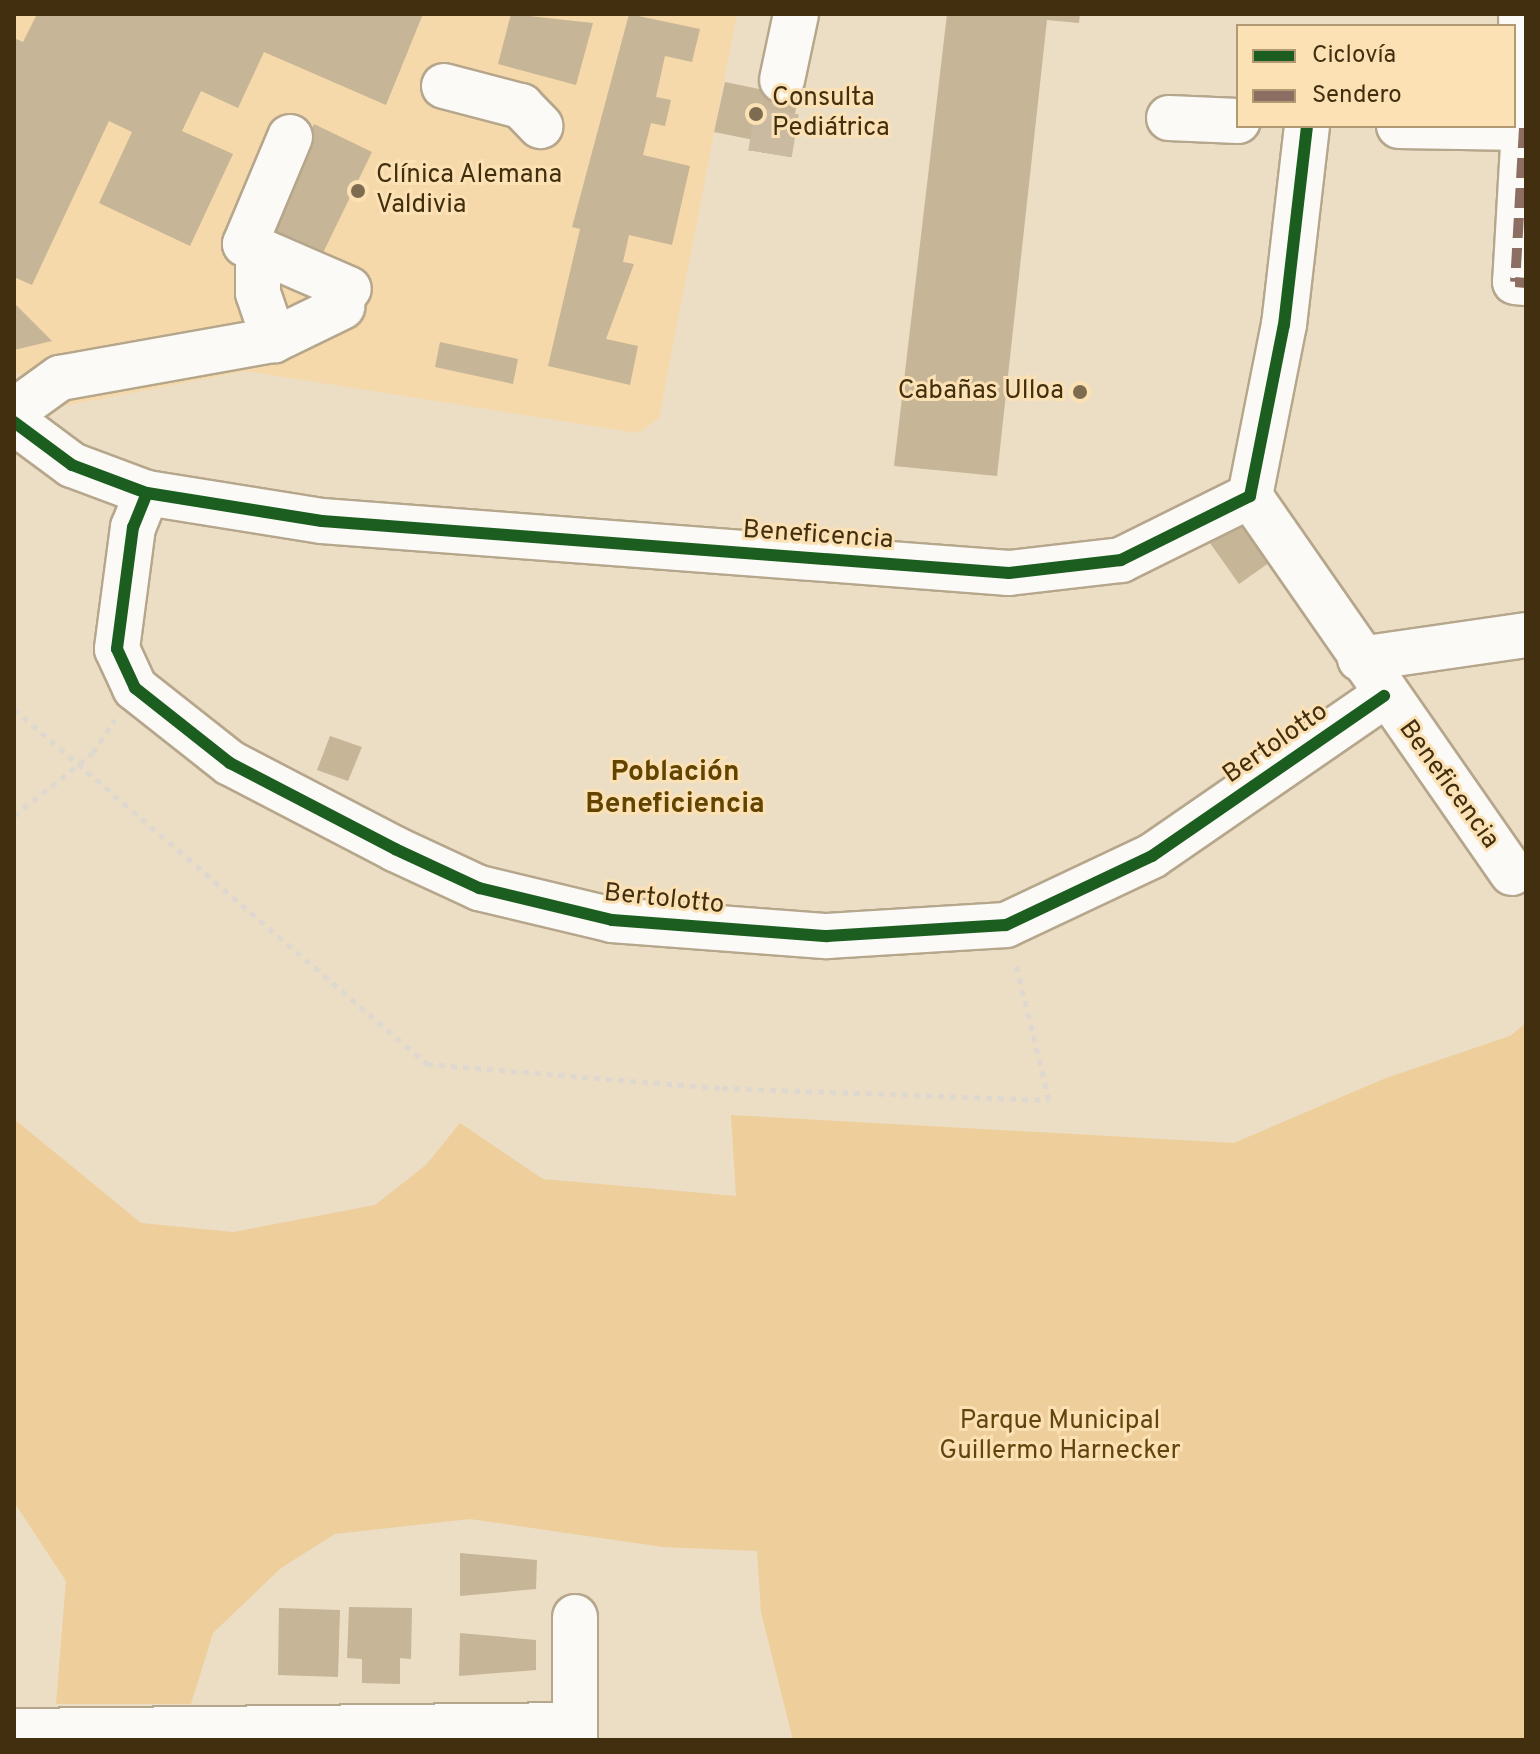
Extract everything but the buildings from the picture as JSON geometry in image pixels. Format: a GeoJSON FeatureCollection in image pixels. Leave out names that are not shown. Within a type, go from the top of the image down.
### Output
{"type":"FeatureCollection","features":[{"type":"Feature","properties":{"kind":"street"},"geometry":{"type":"LineString","coordinates":[[782,80],[796,14]]}},
{"type":"Feature","properties":{"kind":"street"},"geometry":{"type":"LineString","coordinates":[[1521,14],[1524,128],[1515,282],[1526,283]]}},
{"type":"Feature","properties":{"kind":"street"},"geometry":{"type":"LineString","coordinates":[[444,86],[521,106],[540,126]]}},
{"type":"Feature","properties":{"kind":"street"},"geometry":{"type":"LineString","coordinates":[[1169,118],[1236,121]]}},
{"type":"Feature","properties":{"kind":"street"},"geometry":{"type":"LineString","coordinates":[[1250,496],[1284,325],[1307,128]]}},
{"type":"Feature","properties":{"kind":"street"},"geometry":{"type":"LineString","coordinates":[[1516,128],[1524,128]]}},
{"type":"Feature","properties":{"kind":"street"},"geometry":{"type":"LineString","coordinates":[[14,411],[60,378],[274,340],[345,298],[258,254],[245,234],[290,137]]}},
{"type":"Feature","properties":{"kind":"street"},"geometry":{"type":"LineString","coordinates":[[258,254],[258,293],[274,340]]}},
{"type":"Feature","properties":{"kind":"street","name":"Beneficencia"},"geometry":{"type":"LineString","coordinates":[[14,422],[72,465],[147,493],[322,521],[1009,573],[1121,560],[1250,496],[1384,696],[1512,873]]}},
{"type":"Feature","properties":{"kind":"street","name":"Bertolotto"},"geometry":{"type":"LineString","coordinates":[[147,493],[133,527],[117,649],[135,688],[230,763],[479,888],[612,920],[812,935],[1006,925],[1152,856],[1384,696]]}},
{"type":"Feature","properties":{"kind":"street"},"geometry":{"type":"LineString","coordinates":[[1360,659],[1526,635]]}},
{"type":"Feature","properties":{"kind":"street"},"geometry":{"type":"LineString","coordinates":[[14,1731],[575,1733],[575,1617]]}},
{"type":"Feature","properties":{"kind":"path"},"geometry":{"type":"LineString","coordinates":[[14,816],[79,764],[135,688]]}},
{"type":"Feature","properties":{"kind":"path"},"geometry":{"type":"LineString","coordinates":[[14,709],[427,1064],[722,1088],[1049,1100],[1006,925]]}},
{"type":"Feature","properties":{"kind":"shaded area","name":"Clínica Alemana Valdivia"},"geometry":{"type":"Polygon","coordinates":[[[14,14],[737,14],[659,418],[638,433],[246,371],[53,408],[14,369],[14,14]]]}},
{"type":"Feature","properties":{"kind":"green space","name":"Parque Municipal Guillermo Harnecker"},"geometry":{"type":"Polygon","coordinates":[[[1526,1023],[1526,1740],[793,1740],[761,1612],[757,1551],[663,1547],[470,1519],[335,1534],[281,1568],[213,1633],[191,1704],[56,1704],[66,1581],[14,1502],[14,1119],[141,1223],[233,1232],[375,1205],[426,1165],[460,1123],[543,1179],[736,1196],[731,1115],[1234,1143],[1386,1078],[1510,1036],[1526,1023]]]}},
{"type":"Feature","properties":{"kind":"tunnel"},"geometry":{"type":"LineString","coordinates":[[770,154],[782,80]]}},
{"type":"Feature","properties":{"kind":"marked path"},"geometry":{"type":"LineString","coordinates":[[1524,128],[1515,282],[1526,283]]}},
{"type":"Feature","properties":{"kind":"cycle path"},"geometry":{"type":"LineString","coordinates":[[14,422],[72,465],[147,493],[322,521],[1009,573],[1121,560],[1250,496],[1284,325],[1307,128]]}},
{"type":"Feature","properties":{"kind":"cycle path"},"geometry":{"type":"LineString","coordinates":[[147,493],[133,527],[117,649],[135,688],[230,763],[395,849],[479,888],[612,920],[827,936],[1006,925],[1152,856],[1384,696]]}},
{"type":"Feature","properties":{"kind":"place","name":"Consulta Pediátrica"},"geometry":{"type":"Point","coordinates":[756,114]}},
{"type":"Feature","properties":{"kind":"place","name":"Clínica Alemana Valdivia"},"geometry":{"type":"Point","coordinates":[358,191]}},
{"type":"Feature","properties":{"kind":"place","name":"Cabañas Ulloa"},"geometry":{"type":"Point","coordinates":[1080,392]}},
{"type":"Feature","properties":{"kind":"district","name":"Población Beneficiencia"},"geometry":{"type":"Point","coordinates":[675,789]}}]}
